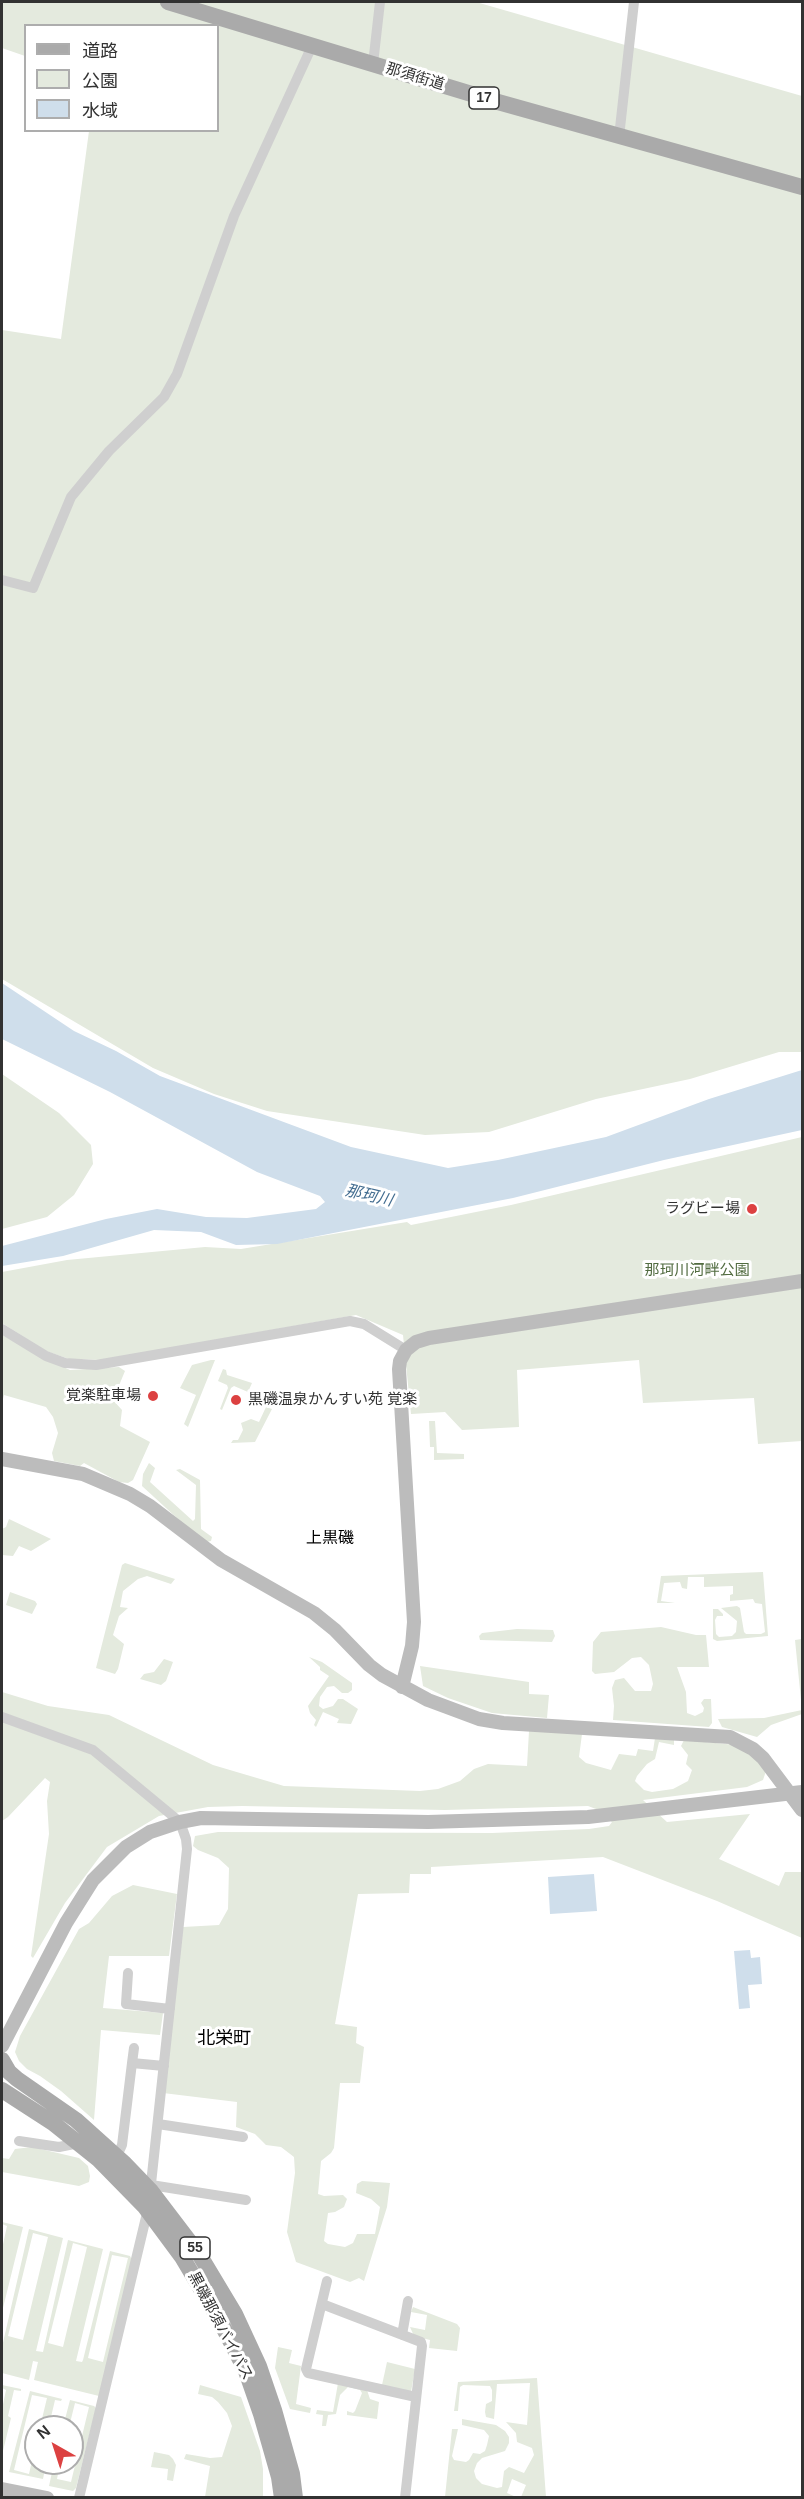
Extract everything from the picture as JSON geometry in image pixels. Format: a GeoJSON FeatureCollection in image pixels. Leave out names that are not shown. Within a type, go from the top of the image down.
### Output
{"type":"FeatureCollection","features":[{"type":"Feature","properties":{"kind":"main road","name":"那須街道"},"geometry":{"type":"LineString","coordinates":[[168,2],[619,137],[802,187]]}},
{"type":"Feature","properties":{"kind":"main road","name":"黒磯那須バイパス"},"geometry":{"type":"LineString","coordinates":[[2,2060],[9,2072],[17,2079],[76,2120],[151,2188],[199,2254],[235,2314],[259,2366],[292,2474],[295,2498]]}},
{"type":"Feature","properties":{"kind":"main road","name":"黒磯那須バイパス"},"geometry":{"type":"LineString","coordinates":[[2,2090],[79,2143],[106,2167],[147,2210],[198,2280],[246,2371],[279,2477],[282,2498]]}},
{"type":"Feature","properties":{"kind":"street"},"geometry":{"type":"LineString","coordinates":[[373,64],[380,2]]}},
{"type":"Feature","properties":{"kind":"street"},"geometry":{"type":"LineString","coordinates":[[619,137],[634,2]]}},
{"type":"Feature","properties":{"kind":"street"},"geometry":{"type":"LineString","coordinates":[[2,580],[33,588],[71,497],[109,451],[164,397],[177,374],[234,216],[312,46]]}},
{"type":"Feature","properties":{"kind":"street"},"geometry":{"type":"LineString","coordinates":[[402,1687],[412,1646],[414,1622],[399,1369],[400,1361],[406,1350],[416,1342],[429,1338],[802,1281]]}},
{"type":"Feature","properties":{"kind":"street"},"geometry":{"type":"LineString","coordinates":[[2,1329],[46,1356],[65,1363],[96,1365],[350,1321],[363,1324],[406,1350]]}},
{"type":"Feature","properties":{"kind":"street"},"geometry":{"type":"LineString","coordinates":[[2,1459],[83,1474],[129,1494],[150,1506],[221,1560],[320,1617],[369,1665],[402,1687],[454,1710],[503,1723],[730,1737],[753,1749],[763,1758],[797,1793],[802,1810]]}},
{"type":"Feature","properties":{"kind":"street"},"geometry":{"type":"LineString","coordinates":[[2,1717],[93,1750],[180,1822],[187,1849],[151,2188],[79,2498]]}},
{"type":"Feature","properties":{"kind":"street"},"geometry":{"type":"LineString","coordinates":[[2,2046],[66,1923],[93,1881],[126,1847],[150,1832],[180,1822],[210,1818],[448,1822],[588,1817],[797,1793]]}},
{"type":"Feature","properties":{"kind":"street"},"geometry":{"type":"LineString","coordinates":[[128,1973],[126,2004],[170,2008]]}},
{"type":"Feature","properties":{"kind":"street"},"geometry":{"type":"LineString","coordinates":[[117,2156],[122,2145],[134,2048]]}},
{"type":"Feature","properties":{"kind":"street"},"geometry":{"type":"LineString","coordinates":[[132,2063],[164,2066]]}},
{"type":"Feature","properties":{"kind":"street"},"geometry":{"type":"LineString","coordinates":[[158,2124],[243,2137]]}},
{"type":"Feature","properties":{"kind":"street"},"geometry":{"type":"LineString","coordinates":[[19,2141],[59,2147],[79,2143]]}},
{"type":"Feature","properties":{"kind":"street"},"geometry":{"type":"LineString","coordinates":[[151,2188],[246,2200]]}},
{"type":"Feature","properties":{"kind":"street"},"geometry":{"type":"LineString","coordinates":[[327,2281],[306,2369],[308,2373],[416,2397]]}},
{"type":"Feature","properties":{"kind":"street"},"geometry":{"type":"LineString","coordinates":[[402,2335],[408,2301]]}},
{"type":"Feature","properties":{"kind":"street"},"geometry":{"type":"LineString","coordinates":[[322,2304],[421,2342],[405,2498]]}},
{"type":"Feature","properties":{"kind":"street"},"geometry":{"type":"LineString","coordinates":[[2,2489],[47,2498]]}},
{"type":"Feature","properties":{"kind":"green space"},"geometry":{"type":"Polygon","coordinates":[[[2,2],[476,2],[802,96],[802,1052],[779,1052],[690,1079],[596,1099],[489,1132],[425,1135],[267,1111],[214,1094],[153,1068],[2,979],[2,330],[61,339],[89,132],[219,132],[219,24],[24,24],[24,56],[2,48],[2,2]]]}},
{"type":"Feature","properties":{"kind":"green space"},"geometry":{"type":"Polygon","coordinates":[[[2,1074],[59,1113],[91,1145],[93,1164],[74,1195],[47,1217],[2,1229],[2,1074]]]}},
{"type":"Feature","properties":{"kind":"green space","name":"那珂川河畔公園"},"geometry":{"type":"Polygon","coordinates":[[[802,1137],[802,1441],[758,1444],[754,1398],[643,1403],[639,1360],[517,1370],[519,1427],[462,1430],[445,1412],[411,1414],[403,1335],[356,1315],[101,1360],[69,1359],[46,1351],[2,1323],[2,1272],[67,1260],[205,1247],[241,1249],[407,1222],[411,1225],[511,1205],[802,1137]]]}},
{"type":"Feature","properties":{"kind":"green space"},"geometry":{"type":"Polygon","coordinates":[[[2,1335],[70,1370],[119,1367],[125,1371],[113,1400],[122,1410],[120,1426],[150,1442],[133,1480],[128,1483],[119,1482],[84,1463],[80,1466],[54,1461],[52,1453],[58,1433],[53,1417],[46,1407],[4,1395],[2,1403],[2,1335]]]}},
{"type":"Feature","properties":{"kind":"green space"},"geometry":{"type":"Polygon","coordinates":[[[215,1360],[188,1427],[184,1424],[196,1395],[180,1388],[192,1365],[215,1360]]]}},
{"type":"Feature","properties":{"kind":"green space"},"geometry":{"type":"Polygon","coordinates":[[[223,1369],[226,1370],[227,1375],[252,1383],[248,1392],[234,1386],[231,1388],[222,1410],[220,1409],[228,1388],[227,1385],[218,1381],[223,1369]]]}},
{"type":"Feature","properties":{"kind":"green space"},"geometry":{"type":"Polygon","coordinates":[[[266,1407],[272,1409],[255,1442],[231,1443],[233,1440],[238,1440],[243,1430],[241,1423],[251,1419],[259,1422],[266,1407]]]}},
{"type":"Feature","properties":{"kind":"green space"},"geometry":{"type":"Polygon","coordinates":[[[429,1421],[435,1421],[437,1453],[464,1454],[464,1459],[434,1460],[434,1447],[430,1447],[429,1421]]]}},
{"type":"Feature","properties":{"kind":"green space"},"geometry":{"type":"Polygon","coordinates":[[[149,1463],[155,1468],[150,1482],[193,1521],[195,1519],[196,1485],[176,1470],[180,1469],[200,1480],[201,1529],[212,1537],[211,1541],[206,1542],[190,1530],[142,1486],[143,1474],[149,1463]]]}},
{"type":"Feature","properties":{"kind":"green space"},"geometry":{"type":"Polygon","coordinates":[[[9,1519],[51,1539],[31,1551],[19,1546],[13,1556],[2,1555],[2,1529],[6,1527],[9,1519]]]}},
{"type":"Feature","properties":{"kind":"green space"},"geometry":{"type":"Polygon","coordinates":[[[125,1563],[175,1579],[171,1584],[147,1576],[138,1579],[123,1591],[120,1607],[128,1608],[119,1616],[113,1635],[124,1644],[115,1674],[96,1668],[122,1565],[125,1563]]]}},
{"type":"Feature","properties":{"kind":"green space"},"geometry":{"type":"Polygon","coordinates":[[[763,1572],[768,1636],[717,1641],[713,1639],[713,1609],[718,1609],[723,1614],[723,1616],[717,1616],[715,1620],[716,1634],[719,1637],[732,1636],[736,1632],[737,1621],[721,1608],[737,1606],[740,1608],[746,1634],[765,1632],[762,1604],[755,1603],[753,1599],[730,1601],[733,1586],[704,1587],[704,1577],[688,1577],[687,1589],[682,1588],[680,1582],[664,1583],[661,1601],[675,1603],[657,1603],[661,1576],[763,1572]]]}},
{"type":"Feature","properties":{"kind":"green space"},"geometry":{"type":"Polygon","coordinates":[[[10,1592],[35,1601],[37,1604],[32,1614],[6,1605],[10,1592]]]}},
{"type":"Feature","properties":{"kind":"green space"},"geometry":{"type":"Polygon","coordinates":[[[661,1627],[706,1635],[709,1667],[677,1667],[686,1692],[687,1713],[695,1716],[703,1712],[704,1708],[701,1703],[704,1699],[711,1699],[712,1723],[709,1727],[613,1720],[612,1688],[615,1680],[624,1678],[635,1691],[651,1691],[653,1684],[649,1665],[641,1657],[632,1658],[614,1672],[595,1674],[592,1671],[593,1642],[601,1632],[661,1627]]]}},
{"type":"Feature","properties":{"kind":"green space"},"geometry":{"type":"Polygon","coordinates":[[[517,1629],[553,1630],[555,1636],[552,1642],[480,1640],[479,1636],[482,1633],[517,1629]]]}},
{"type":"Feature","properties":{"kind":"green space"},"geometry":{"type":"Polygon","coordinates":[[[802,1639],[802,1710],[795,1640],[802,1639]]]}},
{"type":"Feature","properties":{"kind":"green space"},"geometry":{"type":"Polygon","coordinates":[[[309,1657],[322,1662],[352,1683],[352,1690],[348,1693],[342,1693],[334,1686],[327,1687],[320,1697],[319,1706],[323,1709],[333,1706],[338,1699],[343,1699],[358,1709],[351,1724],[337,1723],[339,1719],[323,1712],[316,1727],[314,1725],[316,1720],[308,1706],[329,1676],[320,1670],[320,1667],[309,1657]]]}},
{"type":"Feature","properties":{"kind":"green space"},"geometry":{"type":"Polygon","coordinates":[[[164,1659],[173,1662],[166,1681],[161,1685],[140,1679],[144,1674],[154,1672],[164,1659]]]}},
{"type":"Feature","properties":{"kind":"green space"},"geometry":{"type":"Polygon","coordinates":[[[420,1666],[529,1682],[529,1694],[549,1695],[547,1718],[492,1713],[448,1698],[423,1686],[420,1666]]]}},
{"type":"Feature","properties":{"kind":"green space"},"geometry":{"type":"Polygon","coordinates":[[[2,1692],[48,1706],[109,1715],[213,1765],[284,1786],[420,1791],[438,1789],[460,1781],[474,1769],[488,1764],[527,1766],[529,1731],[582,1734],[579,1757],[586,1763],[611,1770],[619,1754],[636,1756],[638,1749],[653,1751],[655,1738],[674,1739],[674,1745],[659,1742],[655,1759],[647,1764],[637,1776],[635,1781],[644,1790],[652,1792],[673,1789],[688,1781],[692,1770],[686,1764],[688,1755],[681,1746],[684,1740],[736,1745],[753,1755],[766,1771],[763,1780],[747,1787],[643,1800],[667,1822],[750,1814],[719,1859],[779,1886],[785,1872],[802,1872],[802,1938],[717,1901],[603,1857],[431,1867],[431,1874],[410,1874],[409,1893],[358,1894],[335,2024],[357,2027],[356,2043],[364,2047],[360,2083],[340,2083],[334,2148],[321,2161],[318,2194],[343,2195],[347,2199],[344,2207],[328,2213],[324,2241],[345,2247],[353,2243],[357,2234],[375,2234],[380,2207],[371,2199],[356,2193],[357,2184],[362,2181],[390,2183],[387,2207],[364,2281],[359,2278],[350,2282],[296,2262],[287,2232],[295,2173],[294,2157],[281,2147],[266,2145],[255,2134],[236,2127],[237,2102],[163,2093],[183,1927],[219,1925],[228,1909],[229,1868],[218,1858],[193,1846],[195,1836],[218,1832],[492,1833],[589,1829],[609,1826],[612,1822],[596,1809],[588,1806],[445,1810],[242,1806],[208,1807],[159,1816],[107,1847],[65,1903],[33,1958],[31,1956],[49,1834],[47,1801],[50,1782],[45,1778],[2,1821],[2,1692]]]}},
{"type":"Feature","properties":{"kind":"green space"},"geometry":{"type":"Polygon","coordinates":[[[802,1710],[802,1714],[771,1725],[757,1737],[722,1727],[718,1719],[764,1718],[802,1710]]]}},
{"type":"Feature","properties":{"kind":"green space"},"geometry":{"type":"Polygon","coordinates":[[[133,1885],[177,1894],[169,1956],[109,1956],[103,2008],[163,2013],[160,2035],[101,2030],[94,2120],[61,2091],[27,2069],[19,2061],[15,2052],[20,2036],[79,1929],[89,1923],[112,1896],[133,1885]]]}},
{"type":"Feature","properties":{"kind":"green space"},"geometry":{"type":"Polygon","coordinates":[[[32,2147],[79,2158],[88,2166],[89,2182],[79,2186],[2,2172],[2,2158],[9,2159],[15,2149],[32,2147]]]}},
{"type":"Feature","properties":{"kind":"green space"},"geometry":{"type":"Polygon","coordinates":[[[2,2222],[23,2227],[2,2312],[2,2249],[7,2226],[2,2222]]]}},
{"type":"Feature","properties":{"kind":"green space"},"geometry":{"type":"Polygon","coordinates":[[[29,2229],[63,2238],[36,2351],[43,2352],[68,2240],[103,2249],[76,2361],[82,2362],[83,2360],[110,2251],[130,2256],[132,2260],[99,2396],[34,2380],[38,2362],[33,2361],[29,2380],[2,2373],[2,2347],[29,2229]],[[33,2233],[8,2336],[23,2340],[48,2237],[33,2233]],[[73,2243],[48,2343],[63,2347],[87,2247],[73,2243]],[[112,2255],[88,2358],[103,2362],[128,2258],[112,2255]]]}},
{"type":"Feature","properties":{"kind":"green space"},"geometry":{"type":"Polygon","coordinates":[[[413,2307],[457,2324],[460,2328],[457,2351],[429,2348],[430,2340],[414,2336],[410,2327],[425,2330],[427,2315],[411,2312],[413,2307]]]}},
{"type":"Feature","properties":{"kind":"green space"},"geometry":{"type":"Polygon","coordinates":[[[278,2347],[292,2350],[289,2363],[301,2366],[296,2404],[311,2408],[310,2413],[290,2409],[275,2368],[278,2347]]]}},
{"type":"Feature","properties":{"kind":"green space"},"geometry":{"type":"Polygon","coordinates":[[[387,2362],[415,2369],[411,2392],[382,2385],[387,2362]]]}},
{"type":"Feature","properties":{"kind":"green space"},"geometry":{"type":"Polygon","coordinates":[[[537,2378],[546,2497],[521,2497],[526,2485],[512,2479],[507,2493],[516,2497],[445,2497],[452,2429],[458,2429],[452,2456],[454,2460],[466,2462],[473,2453],[480,2454],[485,2451],[489,2436],[484,2430],[462,2425],[462,2419],[496,2425],[509,2437],[505,2451],[482,2458],[477,2463],[474,2471],[476,2478],[482,2484],[502,2487],[504,2471],[509,2467],[524,2473],[534,2455],[532,2448],[517,2442],[516,2433],[506,2422],[527,2425],[530,2383],[497,2384],[494,2419],[486,2417],[485,2412],[486,2404],[492,2401],[490,2386],[463,2385],[460,2387],[458,2411],[454,2411],[458,2382],[537,2378]]]}},
{"type":"Feature","properties":{"kind":"green space"},"geometry":{"type":"Polygon","coordinates":[[[338,2383],[367,2390],[370,2399],[379,2402],[377,2419],[347,2415],[347,2411],[353,2413],[355,2411],[362,2393],[360,2390],[348,2387],[340,2395],[336,2414],[328,2415],[326,2426],[322,2426],[323,2415],[316,2414],[317,2410],[333,2412],[338,2383]]]}},
{"type":"Feature","properties":{"kind":"green space"},"geometry":{"type":"Polygon","coordinates":[[[2,2385],[21,2389],[21,2391],[14,2390],[8,2416],[11,2418],[2,2455],[2,2409],[6,2390],[2,2388],[2,2385]]]}},
{"type":"Feature","properties":{"kind":"green space"},"geometry":{"type":"Polygon","coordinates":[[[200,2385],[241,2397],[260,2451],[263,2469],[263,2497],[205,2497],[210,2466],[184,2459],[186,2454],[210,2458],[222,2457],[232,2426],[227,2413],[218,2402],[212,2397],[198,2394],[200,2385]]]}},
{"type":"Feature","properties":{"kind":"green space"},"geometry":{"type":"Polygon","coordinates":[[[30,2391],[62,2399],[61,2401],[55,2400],[51,2415],[43,2415],[47,2398],[32,2395],[27,2415],[24,2415],[24,2428],[14,2470],[24,2473],[24,2475],[44,2475],[43,2479],[9,2472],[30,2391]]]}},
{"type":"Feature","properties":{"kind":"green space"},"geometry":{"type":"Polygon","coordinates":[[[70,2400],[96,2408],[84,2456],[84,2428],[89,2407],[75,2403],[72,2415],[66,2415],[70,2400]]]}},
{"type":"Feature","properties":{"kind":"green space"},"geometry":{"type":"Polygon","coordinates":[[[154,2452],[169,2455],[173,2459],[176,2465],[173,2481],[167,2480],[168,2469],[151,2467],[154,2452]]]}},
{"type":"Feature","properties":{"kind":"green space"},"geometry":{"type":"Polygon","coordinates":[[[51,2475],[58,2475],[57,2479],[71,2482],[73,2475],[79,2475],[73,2491],[49,2486],[51,2475]]]}},
{"type":"Feature","properties":{"kind":"water","name":"那珂川"},"geometry":{"type":"Polygon","coordinates":[[[2,983],[74,1031],[160,1076],[351,1147],[448,1168],[606,1137],[709,1099],[802,1070],[802,1130],[664,1160],[513,1198],[277,1244],[236,1245],[201,1232],[154,1230],[63,1256],[2,1266],[2,1246],[106,1219],[157,1209],[206,1217],[247,1218],[316,1209],[325,1202],[320,1196],[257,1172],[110,1092],[2,1039],[2,983]]]}},
{"type":"Feature","properties":{"kind":"water"},"geometry":{"type":"Polygon","coordinates":[[[594,1874],[597,1911],[550,1914],[548,1877],[594,1874]]]}},
{"type":"Feature","properties":{"kind":"water"},"geometry":{"type":"Polygon","coordinates":[[[750,1950],[751,1958],[760,1957],[762,1984],[748,1985],[750,2008],[739,2009],[734,1951],[750,1950]]]}},
{"type":"Feature","properties":{"kind":"place","name":"ラグビー場"},"geometry":{"type":"Point","coordinates":[752,1209]}},
{"type":"Feature","properties":{"kind":"place","name":"覚楽駐車場"},"geometry":{"type":"Point","coordinates":[153,1396]}},
{"type":"Feature","properties":{"kind":"place","name":"黒磯温泉かんすい苑 覚楽"},"geometry":{"type":"Point","coordinates":[236,1400]}},
{"type":"Feature","properties":{"kind":"district","name":"上黒磯"},"geometry":{"type":"Point","coordinates":[330,1539]}},
{"type":"Feature","properties":{"kind":"district","name":"北栄町"},"geometry":{"type":"Point","coordinates":[224,2039]}}]}
